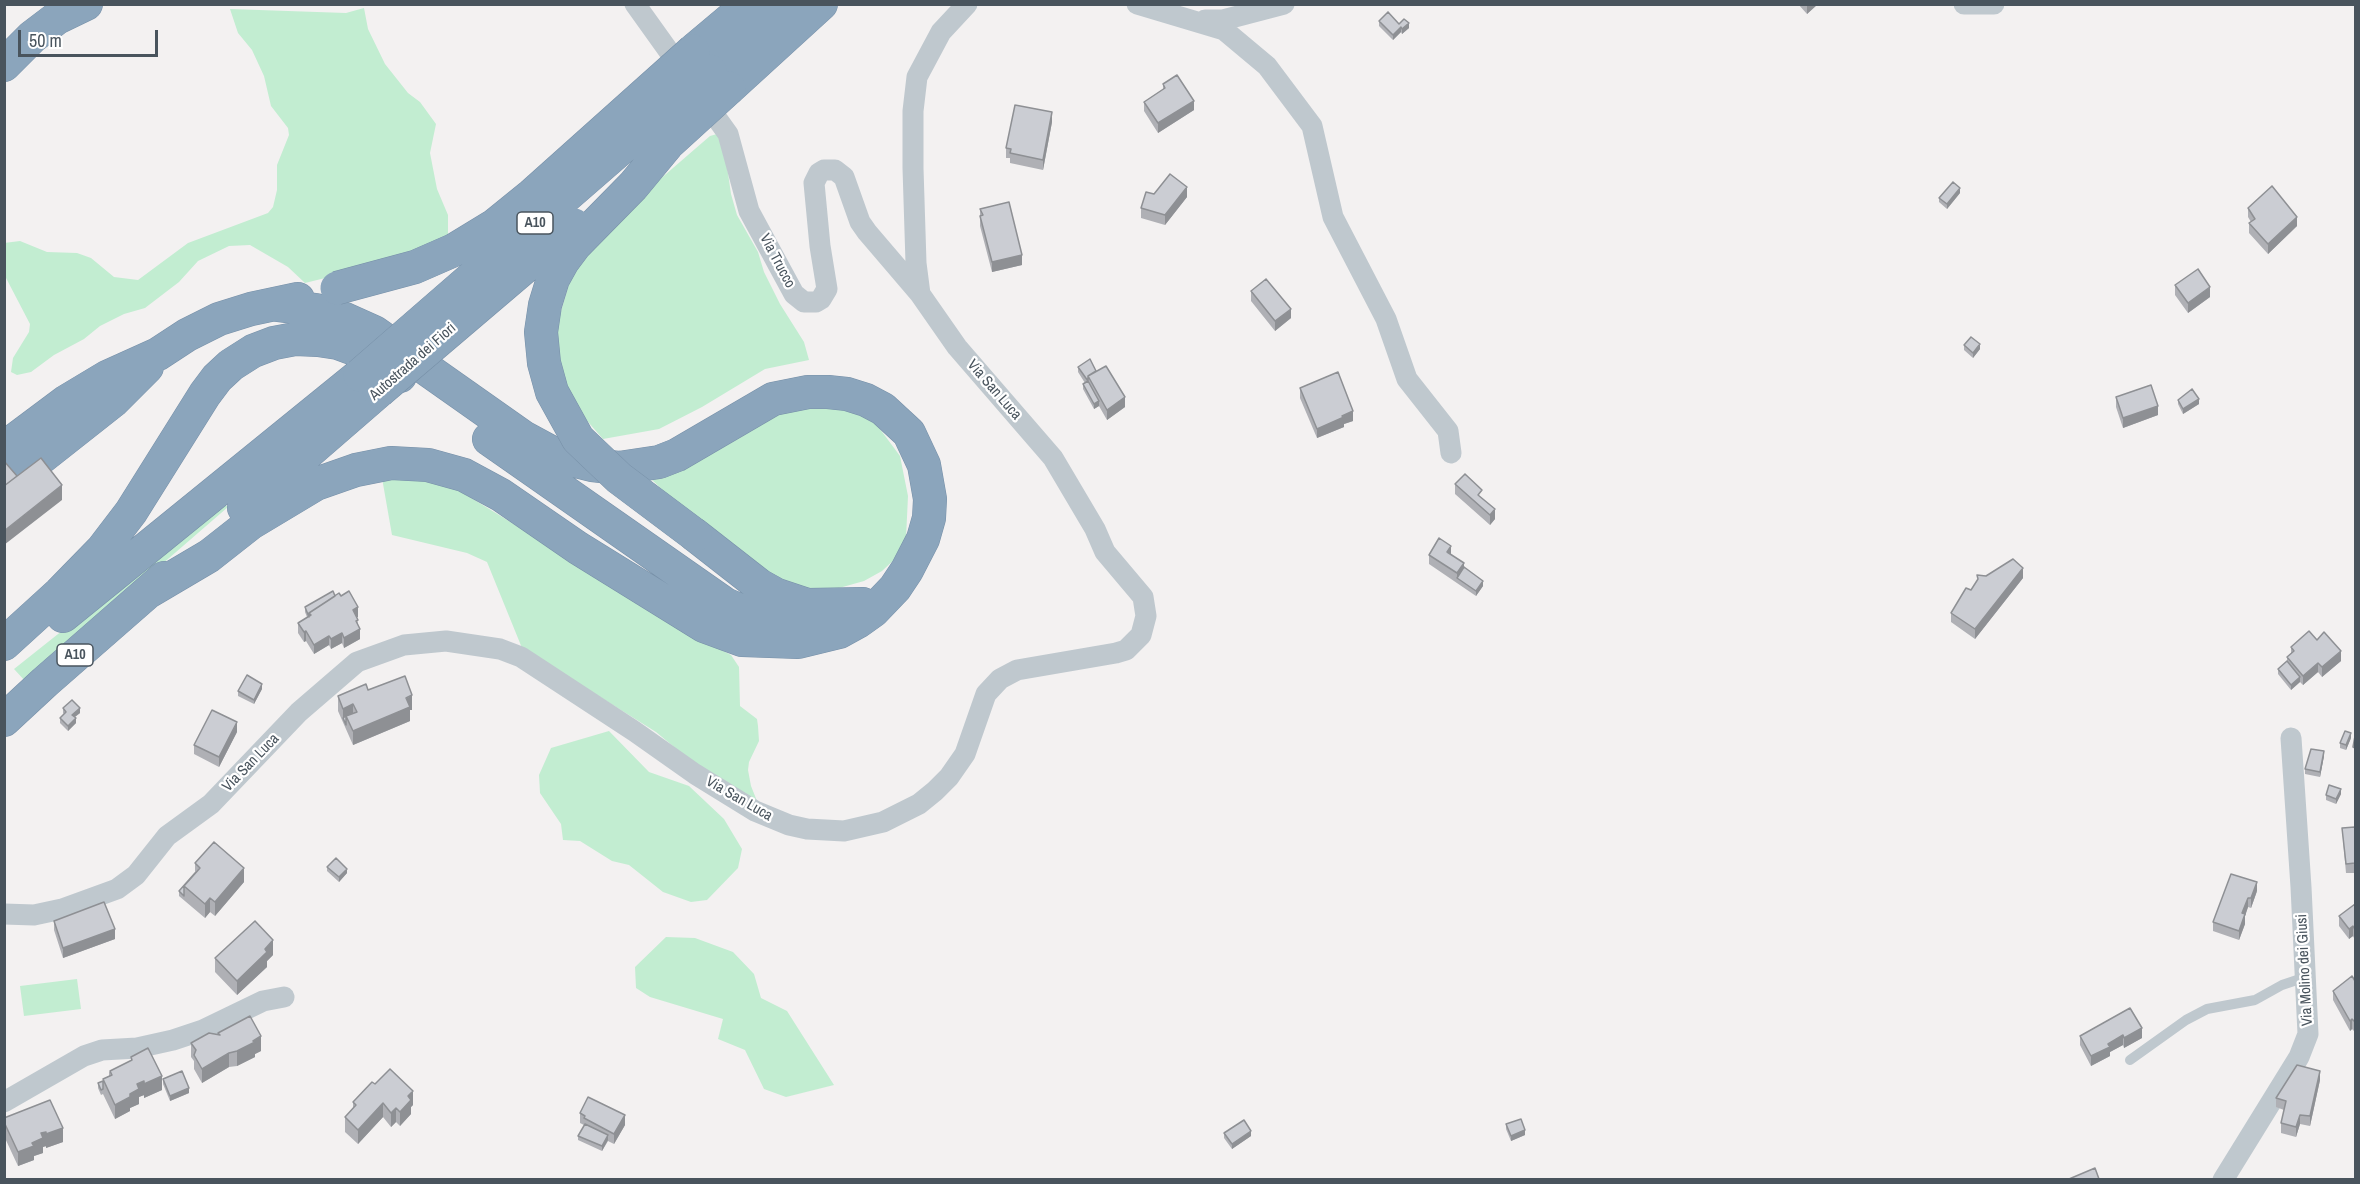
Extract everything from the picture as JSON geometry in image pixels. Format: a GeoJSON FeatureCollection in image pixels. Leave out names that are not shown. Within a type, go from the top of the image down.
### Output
{"type":"FeatureCollection","features":[{"type":"Feature","properties":{"kind":"highway"},"geometry":{"type":"LineString","coordinates":[[7,64],[32,37],[57,18],[86,4]]}},
{"type":"Feature","properties":{"kind":"highway"},"geometry":{"type":"LineString","coordinates":[[4,448],[67,401],[107,377],[158,354],[187,335],[219,319],[415,267],[454,250],[495,225],[532,195],[711,70],[749,4]]}},
{"type":"Feature","properties":{"kind":"highway","name":"Autostrada dei Fiori"},"geometry":{"type":"LineString","coordinates":[[4,720],[148,592],[369,383],[781,4]]}},
{"type":"Feature","properties":{"kind":"highway","name":"Autostrada dei Fiori"},"geometry":{"type":"LineString","coordinates":[[4,663],[369,383],[667,145],[711,70],[821,4]]}},
{"type":"Feature","properties":{"kind":"highway"},"geometry":{"type":"LineString","coordinates":[[667,145],[633,186],[575,245],[553,279],[545,305],[541,332],[544,363],[552,392],[578,439],[619,478],[759,585],[777,595],[807,605],[863,604]]}},
{"type":"Feature","properties":{"kind":"highway"},"geometry":{"type":"LineString","coordinates":[[148,592],[209,556],[251,523],[316,484],[356,470],[391,464],[428,465],[464,475],[501,495],[578,548],[704,626],[742,640],[798,642],[838,632],[873,611],[895,588],[908,570],[923,539],[929,518],[929,482],[924,465],[909,433],[883,409],[866,400],[847,394],[828,392],[808,392],[773,399],[677,455],[659,462],[619,468],[591,465],[560,457],[523,437],[374,332],[345,318],[277,305]]}},
{"type":"Feature","properties":{"kind":"highway"},"geometry":{"type":"LineString","coordinates":[[4,644],[60,593],[102,550],[131,512],[217,378],[231,365],[253,351],[295,339],[338,343],[357,350],[380,363],[725,604],[743,614],[762,620],[799,624],[823,621],[895,588]]}},
{"type":"Feature","properties":{"kind":"highway"},"geometry":{"type":"LineString","coordinates":[[4,488],[113,401],[158,354]]}},
{"type":"Feature","properties":{"kind":"street","name":"Via Trucco"},"geometry":{"type":"LineString","coordinates":[[635,4],[728,134],[749,211],[798,299],[804,302],[816,302],[822,299],[827,289],[814,183],[819,173],[830,169],[844,177],[860,222],[920,294]]}},
{"type":"Feature","properties":{"kind":"street"},"geometry":{"type":"LineString","coordinates":[[920,294],[916,263],[913,168],[913,111],[916,77],[941,32],[967,4]]}},
{"type":"Feature","properties":{"kind":"street"},"geometry":{"type":"LineString","coordinates":[[1137,4],[1224,30],[1268,66],[1312,126],[1333,217],[1386,319],[1407,379],[1448,431],[1451,453]]}},
{"type":"Feature","properties":{"kind":"street"},"geometry":{"type":"LineString","coordinates":[[1189,20],[1223,20],[1284,4]]}},
{"type":"Feature","properties":{"kind":"street"},"geometry":{"type":"LineString","coordinates":[[1964,4],[1994,4]]}},
{"type":"Feature","properties":{"kind":"street","name":"Via San Luca"},"geometry":{"type":"LineString","coordinates":[[4,914],[34,915],[62,909],[117,889],[136,875],[167,836],[211,804],[299,712],[357,662],[404,645],[446,641],[500,650],[521,657],[695,774],[755,811],[789,825],[825,831],[864,828],[883,822],[919,804],[949,777],[965,754],[986,694],[1000,679],[1017,670],[1126,650],[1141,635],[1146,616],[1143,597],[1105,552],[1095,529],[1053,458],[957,347],[920,294]]}},
{"type":"Feature","properties":{"kind":"street","name":"Via Molino dei Giusi"},"geometry":{"type":"LineString","coordinates":[[2223,1179],[2299,1057],[2308,1034],[2291,738]]}},
{"type":"Feature","properties":{"kind":"street"},"geometry":{"type":"LineString","coordinates":[[4,1101],[84,1056],[102,1050],[137,1048],[173,1040],[203,1030],[263,1001],[284,997]]}},
{"type":"Feature","properties":{"kind":"lane"},"geometry":{"type":"LineString","coordinates":[[2130,1060],[2186,1020],[2207,1009],[2255,1000],[2282,985],[2297,980],[2306,981]]}},
{"type":"Feature","properties":{"kind":"green space"},"geometry":{"type":"Polygon","coordinates":[[[364,8],[368,29],[385,64],[408,93],[420,102],[436,124],[430,153],[437,189],[448,215],[448,237],[422,254],[305,283],[288,267],[250,245],[229,246],[198,261],[179,282],[145,308],[124,314],[100,326],[84,339],[54,355],[31,372],[17,375],[11,372],[13,358],[29,332],[30,324],[5,276],[4,243],[20,241],[47,252],[77,253],[91,258],[114,277],[138,280],[188,243],[268,213],[273,207],[277,190],[277,165],[289,135],[288,128],[271,106],[264,76],[252,50],[238,33],[230,9],[346,13],[364,8]]]}},
{"type":"Feature","properties":{"kind":"green space"},"geometry":{"type":"Polygon","coordinates":[[[717,134],[725,152],[731,194],[737,215],[758,252],[764,272],[780,304],[804,342],[809,360],[765,369],[702,407],[659,429],[603,439],[575,407],[558,367],[557,325],[575,263],[651,187],[710,136],[717,134]]]}},
{"type":"Feature","properties":{"kind":"green space"},"geometry":{"type":"Polygon","coordinates":[[[845,405],[874,421],[900,456],[908,496],[906,538],[897,557],[882,571],[864,581],[832,590],[803,589],[781,584],[696,522],[649,477],[782,410],[845,405]]]}},
{"type":"Feature","properties":{"kind":"green space"},"geometry":{"type":"Polygon","coordinates":[[[382,478],[425,480],[460,491],[699,638],[731,655],[739,667],[740,706],[757,719],[759,741],[749,762],[748,770],[757,801],[691,761],[656,732],[522,648],[487,562],[467,553],[392,535],[382,478]]]}},
{"type":"Feature","properties":{"kind":"green space"},"geometry":{"type":"Polygon","coordinates":[[[223,503],[228,507],[26,682],[14,669],[223,503]]]}},
{"type":"Feature","properties":{"kind":"green space"},"geometry":{"type":"Polygon","coordinates":[[[609,731],[649,772],[689,786],[724,819],[742,849],[738,868],[707,900],[691,902],[663,892],[629,865],[612,861],[580,841],[563,840],[561,824],[540,793],[539,775],[551,748],[609,731]]]}},
{"type":"Feature","properties":{"kind":"green space"},"geometry":{"type":"Polygon","coordinates":[[[666,937],[695,938],[733,952],[754,974],[761,998],[787,1011],[834,1085],[786,1097],[764,1089],[745,1050],[718,1039],[723,1019],[650,997],[636,988],[635,967],[666,937]]]}},
{"type":"Feature","properties":{"kind":"green space"},"geometry":{"type":"Polygon","coordinates":[[[77,979],[81,1009],[24,1016],[20,986],[77,979]]]}},
{"type":"Feature","properties":{"kind":"building"},"geometry":{"type":"Polygon","coordinates":[[[1388,12],[1399,24],[1404,19],[1409,23],[1393,35],[1379,21],[1388,12]]]}},
{"type":"Feature","properties":{"kind":"building"},"geometry":{"type":"Polygon","coordinates":[[[1177,75],[1194,101],[1158,123],[1144,102],[1165,88],[1163,84],[1177,75]]]}},
{"type":"Feature","properties":{"kind":"building"},"geometry":{"type":"Polygon","coordinates":[[[1015,105],[1052,112],[1043,160],[1010,153],[1011,149],[1006,148],[1015,105]]]}},
{"type":"Feature","properties":{"kind":"building"},"geometry":{"type":"Polygon","coordinates":[[[1170,174],[1187,187],[1165,215],[1141,208],[1146,192],[1154,194],[1170,174]]]}},
{"type":"Feature","properties":{"kind":"building"},"geometry":{"type":"Polygon","coordinates":[[[1953,182],[1960,188],[1947,204],[1939,198],[1953,182]]]}},
{"type":"Feature","properties":{"kind":"building"},"geometry":{"type":"Polygon","coordinates":[[[2272,186],[2297,217],[2268,244],[2249,223],[2255,219],[2248,208],[2272,186]]]}},
{"type":"Feature","properties":{"kind":"building"},"geometry":{"type":"Polygon","coordinates":[[[1009,202],[1022,255],[992,262],[980,209],[1009,202]]]}},
{"type":"Feature","properties":{"kind":"building"},"geometry":{"type":"Polygon","coordinates":[[[2198,269],[2210,287],[2188,303],[2175,285],[2198,269]]]}},
{"type":"Feature","properties":{"kind":"building"},"geometry":{"type":"Polygon","coordinates":[[[1266,279],[1291,309],[1275,321],[1251,291],[1266,279]]]}},
{"type":"Feature","properties":{"kind":"building"},"geometry":{"type":"Polygon","coordinates":[[[1971,337],[1980,344],[1973,353],[1964,345],[1971,337]]]}},
{"type":"Feature","properties":{"kind":"building"},"geometry":{"type":"Polygon","coordinates":[[[1090,359],[1096,371],[1088,376],[1088,381],[1078,367],[1090,359]]]}},
{"type":"Feature","properties":{"kind":"building"},"geometry":{"type":"Polygon","coordinates":[[[1106,366],[1125,397],[1107,410],[1088,376],[1106,366]]]}},
{"type":"Feature","properties":{"kind":"building"},"geometry":{"type":"Polygon","coordinates":[[[1338,372],[1353,411],[1317,429],[1300,388],[1338,372]]]}},
{"type":"Feature","properties":{"kind":"building"},"geometry":{"type":"Polygon","coordinates":[[[1088,381],[1099,401],[1094,404],[1083,384],[1088,381]]]}},
{"type":"Feature","properties":{"kind":"building"},"geometry":{"type":"Polygon","coordinates":[[[2151,385],[2158,406],[2123,418],[2116,397],[2151,385]]]}},
{"type":"Feature","properties":{"kind":"building"},"geometry":{"type":"Polygon","coordinates":[[[2192,389],[2199,399],[2183,409],[2178,400],[2192,389]]]}},
{"type":"Feature","properties":{"kind":"building"},"geometry":{"type":"Polygon","coordinates":[[[41,458],[62,485],[4,531],[4,486],[41,458]]]}},
{"type":"Feature","properties":{"kind":"building"},"geometry":{"type":"Polygon","coordinates":[[[4,461],[17,476],[4,486],[4,461]]]}},
{"type":"Feature","properties":{"kind":"building"},"geometry":{"type":"Polygon","coordinates":[[[1465,474],[1482,490],[1478,495],[1495,509],[1490,515],[1455,484],[1465,474]]]}},
{"type":"Feature","properties":{"kind":"building"},"geometry":{"type":"Polygon","coordinates":[[[1439,538],[1451,546],[1447,552],[1464,563],[1457,573],[1429,555],[1439,538]]]}},
{"type":"Feature","properties":{"kind":"building"},"geometry":{"type":"Polygon","coordinates":[[[2013,559],[2023,568],[1975,629],[1951,613],[1966,588],[1971,590],[1978,579],[1977,575],[1986,576],[2013,559]]]}},
{"type":"Feature","properties":{"kind":"building"},"geometry":{"type":"Polygon","coordinates":[[[1464,567],[1483,581],[1476,591],[1457,578],[1464,567]]]}},
{"type":"Feature","properties":{"kind":"building"},"geometry":{"type":"Polygon","coordinates":[[[333,591],[335,596],[309,613],[309,617],[305,607],[333,591]]]}},
{"type":"Feature","properties":{"kind":"building"},"geometry":{"type":"Polygon","coordinates":[[[349,591],[358,607],[353,610],[360,629],[344,638],[342,633],[331,639],[329,636],[314,645],[298,623],[339,593],[341,596],[349,591]]]}},
{"type":"Feature","properties":{"kind":"building"},"geometry":{"type":"Polygon","coordinates":[[[2309,631],[2317,640],[2324,632],[2341,651],[2322,667],[2318,663],[2303,676],[2287,657],[2294,651],[2291,647],[2309,631]]]}},
{"type":"Feature","properties":{"kind":"building"},"geometry":{"type":"Polygon","coordinates":[[[2287,661],[2300,677],[2291,685],[2278,669],[2287,661]]]}},
{"type":"Feature","properties":{"kind":"building"},"geometry":{"type":"Polygon","coordinates":[[[247,675],[262,684],[254,700],[238,691],[247,675]]]}},
{"type":"Feature","properties":{"kind":"building"},"geometry":{"type":"Polygon","coordinates":[[[405,676],[412,695],[406,698],[410,707],[353,731],[346,716],[357,712],[353,704],[343,709],[338,696],[366,684],[368,690],[405,676]]]}},
{"type":"Feature","properties":{"kind":"building"},"geometry":{"type":"Polygon","coordinates":[[[72,700],[80,708],[72,715],[76,718],[68,726],[60,718],[66,712],[63,708],[72,700]]]}},
{"type":"Feature","properties":{"kind":"building"},"geometry":{"type":"Polygon","coordinates":[[[212,710],[237,722],[219,757],[194,745],[212,710]]]}},
{"type":"Feature","properties":{"kind":"building"},"geometry":{"type":"Polygon","coordinates":[[[2345,731],[2351,733],[2346,745],[2340,743],[2345,731]]]}},
{"type":"Feature","properties":{"kind":"building"},"geometry":{"type":"Polygon","coordinates":[[[2311,749],[2324,751],[2320,772],[2305,769],[2311,749]]]}},
{"type":"Feature","properties":{"kind":"building"},"geometry":{"type":"Polygon","coordinates":[[[2329,785],[2341,789],[2336,799],[2326,795],[2329,785]]]}},
{"type":"Feature","properties":{"kind":"building"},"geometry":{"type":"Polygon","coordinates":[[[2355,827],[2355,863],[2346,864],[2342,828],[2355,827]]]}},
{"type":"Feature","properties":{"kind":"building"},"geometry":{"type":"Polygon","coordinates":[[[214,842],[244,868],[215,902],[210,898],[205,904],[184,886],[200,868],[195,863],[214,842]]]}},
{"type":"Feature","properties":{"kind":"building"},"geometry":{"type":"Polygon","coordinates":[[[336,858],[347,869],[339,877],[327,867],[336,858]]]}},
{"type":"Feature","properties":{"kind":"building"},"geometry":{"type":"Polygon","coordinates":[[[195,873],[184,886],[184,896],[179,891],[195,873]]]}},
{"type":"Feature","properties":{"kind":"building"},"geometry":{"type":"Polygon","coordinates":[[[2231,874],[2257,882],[2242,913],[2245,914],[2239,931],[2213,922],[2231,874]]]}},
{"type":"Feature","properties":{"kind":"building"},"geometry":{"type":"Polygon","coordinates":[[[104,902],[115,929],[63,948],[54,921],[104,902]]]}},
{"type":"Feature","properties":{"kind":"building"},"geometry":{"type":"Polygon","coordinates":[[[2355,904],[2355,930],[2353,926],[2349,929],[2339,916],[2355,904]]]}},
{"type":"Feature","properties":{"kind":"building"},"geometry":{"type":"Polygon","coordinates":[[[255,921],[273,940],[265,949],[267,952],[237,981],[215,958],[255,921]]]}},
{"type":"Feature","properties":{"kind":"building"},"geometry":{"type":"Polygon","coordinates":[[[2352,976],[2355,981],[2355,1022],[2352,1019],[2350,1021],[2333,991],[2352,976]]]}},
{"type":"Feature","properties":{"kind":"building"},"geometry":{"type":"Polygon","coordinates":[[[2130,1008],[2142,1028],[2124,1038],[2123,1035],[2108,1044],[2110,1047],[2091,1056],[2080,1036],[2130,1008]]]}},
{"type":"Feature","properties":{"kind":"building"},"geometry":{"type":"Polygon","coordinates":[[[250,1016],[261,1036],[253,1041],[255,1042],[229,1053],[202,1069],[194,1055],[196,1050],[191,1043],[209,1033],[220,1035],[218,1033],[250,1016]]]}},
{"type":"Feature","properties":{"kind":"building"},"geometry":{"type":"Polygon","coordinates":[[[148,1048],[162,1076],[144,1084],[144,1081],[137,1084],[139,1089],[115,1105],[103,1079],[112,1075],[110,1071],[132,1060],[131,1057],[148,1048]]]}},
{"type":"Feature","properties":{"kind":"building"},"geometry":{"type":"Polygon","coordinates":[[[2297,1065],[2320,1071],[2310,1116],[2300,1115],[2296,1127],[2281,1123],[2286,1101],[2276,1098],[2297,1065]]]}},
{"type":"Feature","properties":{"kind":"building"},"geometry":{"type":"Polygon","coordinates":[[[390,1069],[413,1091],[408,1096],[411,1100],[400,1112],[396,1108],[391,1113],[383,1103],[358,1130],[345,1117],[356,1105],[353,1102],[372,1082],[375,1084],[390,1069]]]}},
{"type":"Feature","properties":{"kind":"building"},"geometry":{"type":"Polygon","coordinates":[[[182,1071],[189,1088],[170,1096],[163,1079],[182,1071]]]}},
{"type":"Feature","properties":{"kind":"building"},"geometry":{"type":"Polygon","coordinates":[[[103,1081],[103,1089],[101,1090],[98,1083],[103,1081]]]}},
{"type":"Feature","properties":{"kind":"building"},"geometry":{"type":"Polygon","coordinates":[[[588,1097],[625,1115],[614,1134],[584,1118],[585,1116],[580,1113],[588,1097]]]}},
{"type":"Feature","properties":{"kind":"building"},"geometry":{"type":"Polygon","coordinates":[[[50,1100],[63,1128],[46,1134],[46,1132],[41,1133],[43,1138],[32,1143],[34,1146],[18,1152],[4,1118],[50,1100]]]}},
{"type":"Feature","properties":{"kind":"building"},"geometry":{"type":"Polygon","coordinates":[[[1521,1119],[1525,1130],[1511,1136],[1506,1124],[1521,1119]]]}},
{"type":"Feature","properties":{"kind":"building"},"geometry":{"type":"Polygon","coordinates":[[[1244,1120],[1251,1131],[1232,1144],[1224,1133],[1244,1120]]]}},
{"type":"Feature","properties":{"kind":"building"},"geometry":{"type":"Polygon","coordinates":[[[585,1124],[608,1135],[602,1146],[578,1136],[585,1124]]]}},
{"type":"Feature","properties":{"kind":"building"},"geometry":{"type":"Polygon","coordinates":[[[2095,1168],[2099,1179],[2069,1179],[2095,1168]]]}}]}
